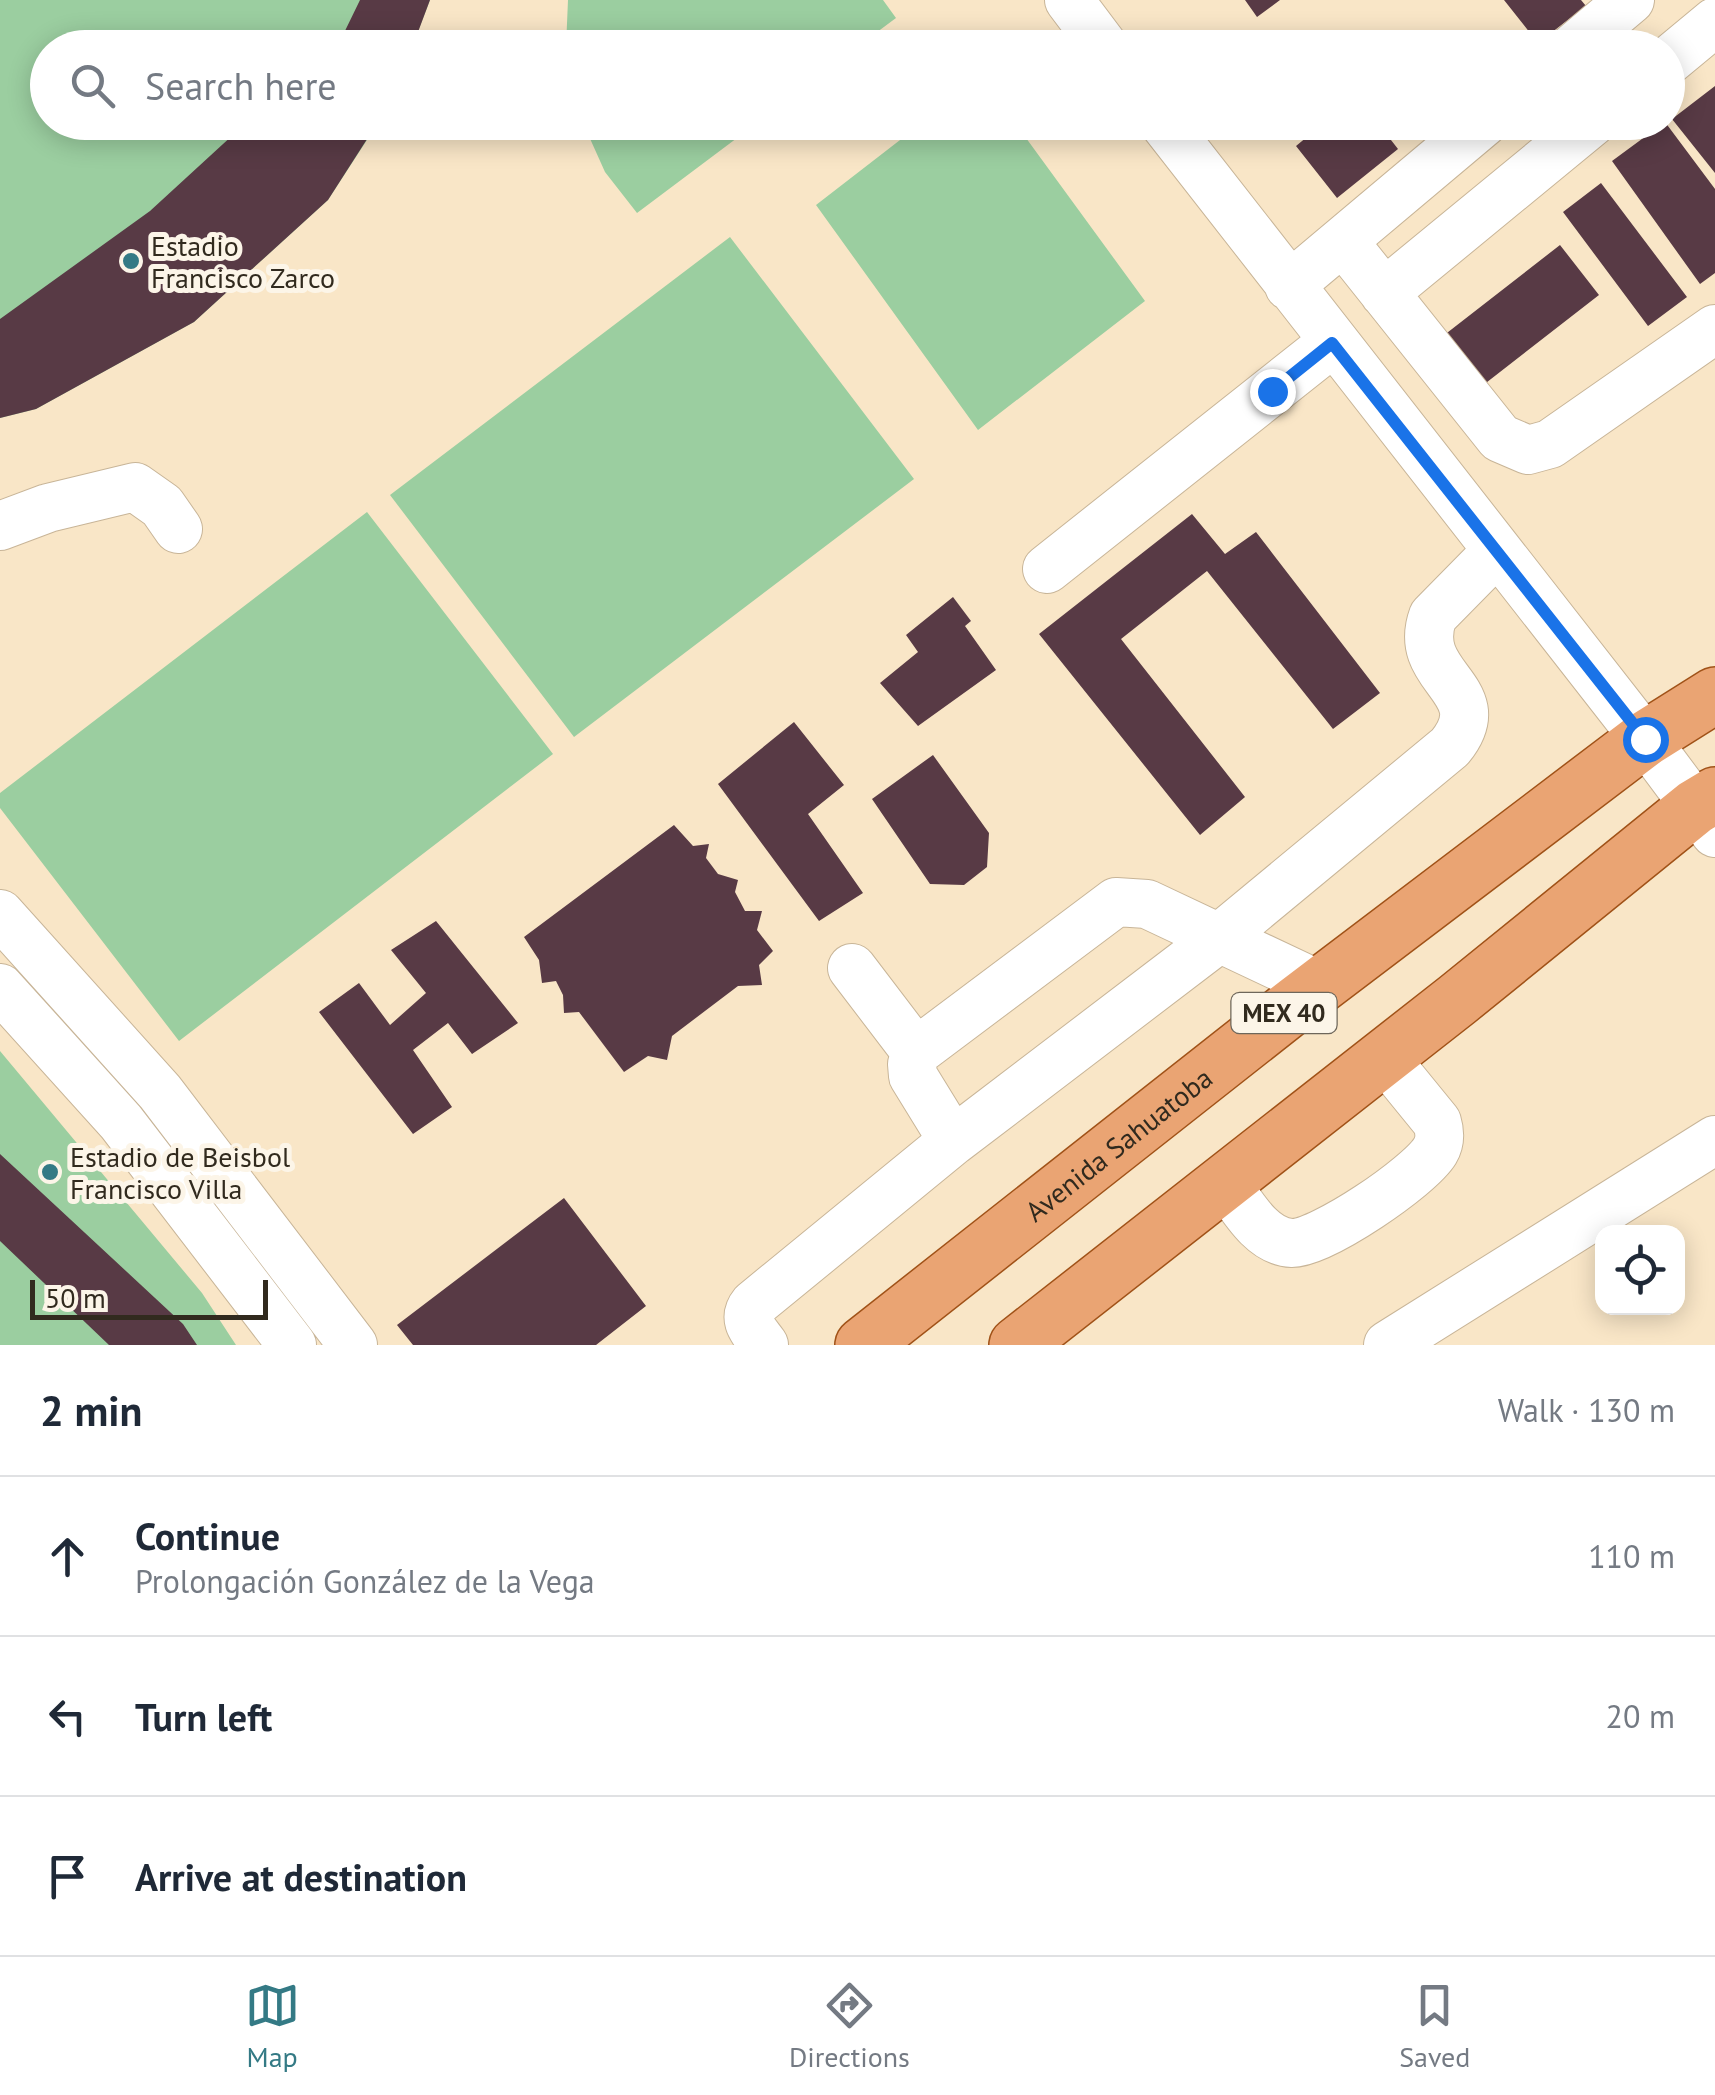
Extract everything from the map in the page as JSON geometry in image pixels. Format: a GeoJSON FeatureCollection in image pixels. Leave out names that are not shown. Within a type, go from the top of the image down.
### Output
{"type":"FeatureCollection","features":[{"type":"Feature","properties":{"kind":"main road","name":"Avenida Sahuatoba"},"geometry":{"type":"LineString","coordinates":[[863,1345],[1320,986],[1645,739],[1715,694]]}},
{"type":"Feature","properties":{"kind":"main road"},"geometry":{"type":"LineString","coordinates":[[1017,1345],[1384,1057],[1708,811]]}},
{"type":"Feature","properties":{"kind":"street"},"geometry":{"type":"LineString","coordinates":[[1068,0],[1091,30]]}},
{"type":"Feature","properties":{"kind":"street"},"geometry":{"type":"LineString","coordinates":[[1595,30],[1630,0]]}},
{"type":"Feature","properties":{"kind":"street"},"geometry":{"type":"LineString","coordinates":[[1685,47],[1715,22]]}},
{"type":"Feature","properties":{"kind":"street"},"geometry":{"type":"LineString","coordinates":[[1177,140],[1645,739],[1708,811]]}},
{"type":"Feature","properties":{"kind":"street"},"geometry":{"type":"LineString","coordinates":[[1289,286],[1463,140]]}},
{"type":"Feature","properties":{"kind":"street"},"geometry":{"type":"LineString","coordinates":[[1384,293],[1570,140]]}},
{"type":"Feature","properties":{"kind":"street"},"geometry":{"type":"LineString","coordinates":[[1343,241],[1500,438],[1528,450],[1550,444],[1715,328]]}},
{"type":"Feature","properties":{"kind":"street"},"geometry":{"type":"LineString","coordinates":[[1046,569],[1332,343]]}},
{"type":"Feature","properties":{"kind":"street"},"geometry":{"type":"LineString","coordinates":[[0,526],[48,508],[136,488],[162,506],[178,529]]}},
{"type":"Feature","properties":{"kind":"street"},"geometry":{"type":"LineString","coordinates":[[764,1345],[749,1324],[754,1304],[954,1141],[1218,939],[1450,748],[1460,736],[1465,718],[1463,702],[1428,651],[1428,629],[1433,616],[1497,551]]}},
{"type":"Feature","properties":{"kind":"street"},"geometry":{"type":"LineString","coordinates":[[954,1141],[914,1076],[916,1052],[1116,902],[1147,904],[1320,986]]}},
{"type":"Feature","properties":{"kind":"street"},"geometry":{"type":"LineString","coordinates":[[0,914],[160,1092],[353,1345]]}},
{"type":"Feature","properties":{"kind":"street"},"geometry":{"type":"LineString","coordinates":[[852,968],[916,1052]]}},
{"type":"Feature","properties":{"kind":"street"},"geometry":{"type":"LineString","coordinates":[[0,988],[120,1122],[292,1345]]}},
{"type":"Feature","properties":{"kind":"street"},"geometry":{"type":"LineString","coordinates":[[1225,1182],[1265,1233],[1291,1243],[1307,1240],[1360,1214],[1410,1176],[1434,1153],[1440,1131],[1384,1057]]}},
{"type":"Feature","properties":{"kind":"street"},"geometry":{"type":"LineString","coordinates":[[120,1122],[160,1092]]}},
{"type":"Feature","properties":{"kind":"street"},"geometry":{"type":"LineString","coordinates":[[1388,1345],[1442,1326],[1715,1140]]}},
{"type":"Feature","properties":{"kind":"green space","name":"Estadio Francisco Zarco"},"geometry":{"type":"Polygon","coordinates":[[[0,0],[430,0],[419,30],[30,30],[30,140],[367,140],[328,200],[194,322],[36,409],[0,418],[0,0]]]}},
{"type":"Feature","properties":{"kind":"green space"},"geometry":{"type":"Polygon","coordinates":[[[568,0],[883,0],[896,18],[880,30],[567,30],[568,0]]]}},
{"type":"Feature","properties":{"kind":"green space"},"geometry":{"type":"Polygon","coordinates":[[[591,140],[734,140],[637,213],[605,172],[591,140]]]}},
{"type":"Feature","properties":{"kind":"green space"},"geometry":{"type":"Polygon","coordinates":[[[900,140],[1027,140],[1145,301],[978,430],[816,205],[900,140]]]}},
{"type":"Feature","properties":{"kind":"green space"},"geometry":{"type":"Polygon","coordinates":[[[730,237],[914,479],[574,737],[390,495],[730,237]]]}},
{"type":"Feature","properties":{"kind":"green space"},"geometry":{"type":"Polygon","coordinates":[[[367,512],[553,754],[179,1041],[0,808],[0,793],[367,512]]]}},
{"type":"Feature","properties":{"kind":"green space","name":"Estadio de Beisbol Francisco Villa"},"geometry":{"type":"Polygon","coordinates":[[[0,1051],[202,1293],[236,1345],[0,1345],[0,1051]]]}},
{"type":"Feature","properties":{"kind":"building"},"geometry":{"type":"Polygon","coordinates":[[[360,0],[430,0],[419,30],[345,30],[360,0]]]}},
{"type":"Feature","properties":{"kind":"building"},"geometry":{"type":"Polygon","coordinates":[[[1245,0],[1280,0],[1257,17],[1245,0]]]}},
{"type":"Feature","properties":{"kind":"building"},"geometry":{"type":"Polygon","coordinates":[[[1504,0],[1581,0],[1586,6],[1555,30],[1528,30],[1504,0]]]}},
{"type":"Feature","properties":{"kind":"building"},"geometry":{"type":"Polygon","coordinates":[[[1715,86],[1715,173],[1685,135],[1685,109],[1715,86]]]}},
{"type":"Feature","properties":{"kind":"building"},"geometry":{"type":"Polygon","coordinates":[[[227,140],[366,140],[328,200],[194,322],[36,409],[0,418],[0,319],[150,211],[227,140]]]}},
{"type":"Feature","properties":{"kind":"building"},"geometry":{"type":"Polygon","coordinates":[[[1303,140],[1391,140],[1398,149],[1337,198],[1296,146],[1303,140]]]}},
{"type":"Feature","properties":{"kind":"building"},"geometry":{"type":"Polygon","coordinates":[[[1641,140],[1678,140],[1715,189],[1715,273],[1700,284],[1612,161],[1641,140]]]}},
{"type":"Feature","properties":{"kind":"building"},"geometry":{"type":"Polygon","coordinates":[[[1601,183],[1687,297],[1648,326],[1563,212],[1601,183]]]}},
{"type":"Feature","properties":{"kind":"building"},"geometry":{"type":"Polygon","coordinates":[[[1560,245],[1599,295],[1482,386],[1443,336],[1560,245]]]}},
{"type":"Feature","properties":{"kind":"building"},"geometry":{"type":"Polygon","coordinates":[[[1192,514],[1225,554],[1256,532],[1380,693],[1333,729],[1207,571],[1121,639],[1245,797],[1200,835],[1039,634],[1192,514]]]}},
{"type":"Feature","properties":{"kind":"building"},"geometry":{"type":"Polygon","coordinates":[[[953,597],[971,621],[965,626],[996,670],[918,726],[880,683],[918,652],[906,635],[953,597]]]}},
{"type":"Feature","properties":{"kind":"building"},"geometry":{"type":"Polygon","coordinates":[[[794,722],[844,785],[808,814],[863,893],[819,921],[718,784],[794,722]]]}},
{"type":"Feature","properties":{"kind":"building"},"geometry":{"type":"Polygon","coordinates":[[[933,755],[989,833],[987,867],[964,885],[930,884],[872,799],[933,755]]]}},
{"type":"Feature","properties":{"kind":"building"},"geometry":{"type":"Polygon","coordinates":[[[674,825],[693,846],[709,844],[706,858],[718,874],[738,880],[735,892],[745,911],[762,911],[757,930],[773,951],[759,965],[762,985],[738,986],[672,1036],[667,1060],[648,1056],[624,1072],[579,1012],[564,1013],[563,995],[556,981],[542,983],[539,960],[524,937],[674,825]]]}},
{"type":"Feature","properties":{"kind":"building"},"geometry":{"type":"Polygon","coordinates":[[[436,921],[518,1023],[472,1054],[448,1023],[413,1050],[452,1107],[413,1134],[319,1012],[359,983],[390,1025],[426,993],[391,950],[436,921]]]}},
{"type":"Feature","properties":{"kind":"building"},"geometry":{"type":"Polygon","coordinates":[[[0,1154],[183,1324],[197,1345],[109,1345],[0,1241],[0,1154]]]}},
{"type":"Feature","properties":{"kind":"building"},"geometry":{"type":"Polygon","coordinates":[[[564,1198],[646,1306],[596,1345],[413,1345],[397,1325],[564,1198]]]}},
{"type":"Feature","properties":{"kind":"place","name":"Estadio Francisco Zarco"},"geometry":{"type":"Point","coordinates":[131,261]}},
{"type":"Feature","properties":{"kind":"place","name":"Estadio de Beisbol Francisco Villa"},"geometry":{"type":"Point","coordinates":[50,1172]}},
{"type":"Feature","properties":{"kind":"route"},"geometry":{"type":"LineString","coordinates":[[1272,391],[1332,343],[1645,739]]}}]}
